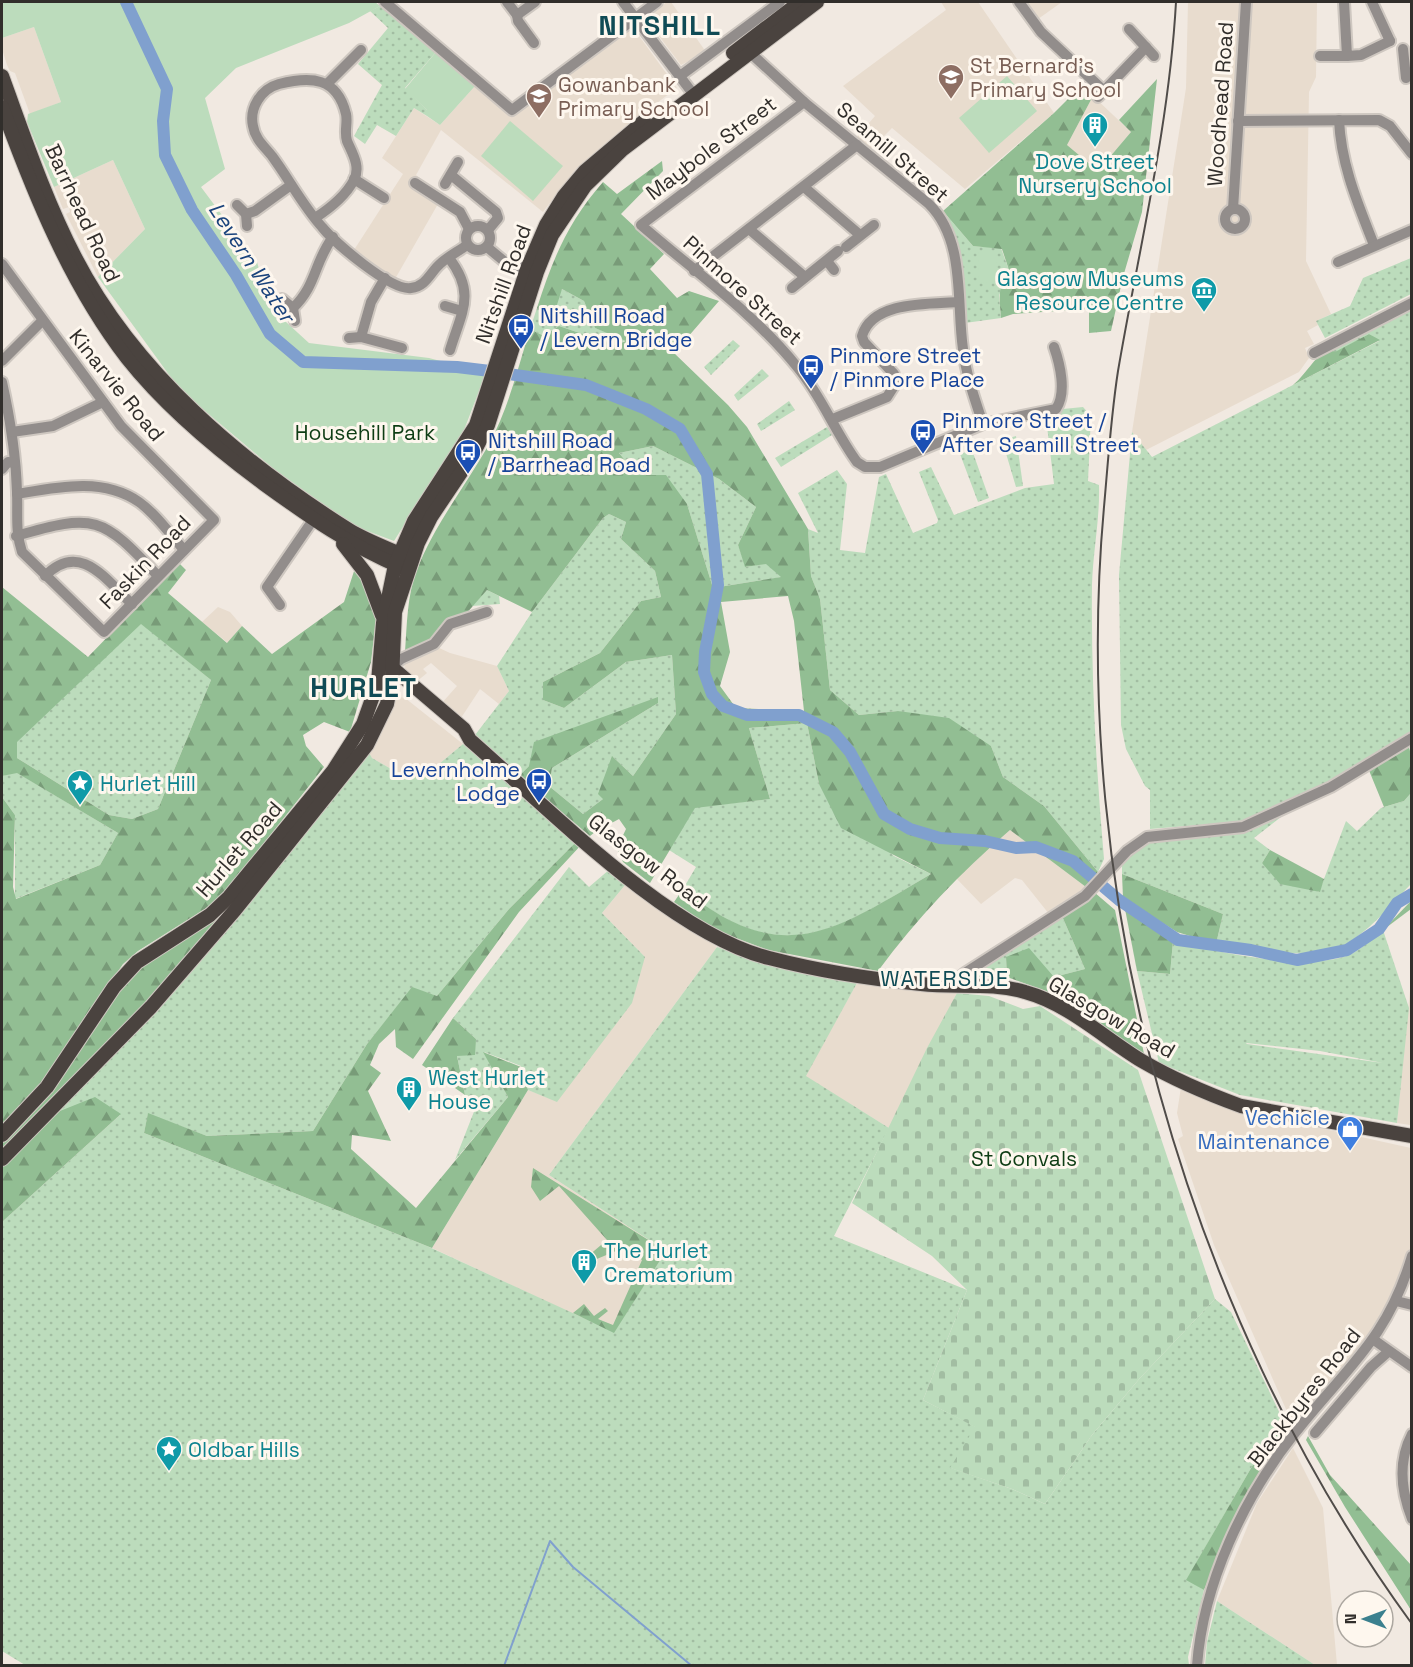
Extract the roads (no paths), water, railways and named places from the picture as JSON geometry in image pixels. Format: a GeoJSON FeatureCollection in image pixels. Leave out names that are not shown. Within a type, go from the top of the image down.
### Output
{"type":"FeatureCollection","features":[{"type":"Feature","properties":{"kind":"main road","name":"Nitshill Road"},"geometry":{"type":"LineString","coordinates":[[745,49],[800,2]]}},
{"type":"Feature","properties":{"kind":"main road","name":"Nitshill Road"},"geometry":{"type":"LineString","coordinates":[[403,562],[423,505],[468,442],[489,407],[546,225],[576,181],[615,143],[687,86],[817,2]]}},
{"type":"Feature","properties":{"kind":"main road","name":"Barrhead Road"},"geometry":{"type":"LineString","coordinates":[[2,76],[10,124]]}},
{"type":"Feature","properties":{"kind":"main road","name":"Barrhead Road"},"geometry":{"type":"LineString","coordinates":[[2,107],[52,218],[100,298],[138,351],[176,395],[288,494],[313,520],[334,535],[349,536]]}},
{"type":"Feature","properties":{"kind":"main road","name":"Barrhead Road"},"geometry":{"type":"LineString","coordinates":[[288,494],[349,536],[403,562]]}},
{"type":"Feature","properties":{"kind":"main road"},"geometry":{"type":"LineString","coordinates":[[334,535],[350,550],[367,575],[388,628]]}},
{"type":"Feature","properties":{"kind":"main road","name":"Hurlet Road"},"geometry":{"type":"LineString","coordinates":[[2,1159],[113,1048],[235,910],[367,745],[381,719],[388,628],[403,562]]}},
{"type":"Feature","properties":{"kind":"main road","name":"Hurlet Road"},"geometry":{"type":"LineString","coordinates":[[2,1135],[47,1087],[114,987],[137,962],[210,915],[229,897],[269,850],[353,743],[368,714],[386,669]]}},
{"type":"Feature","properties":{"kind":"main road","name":"Glasgow Road"},"geometry":{"type":"LineString","coordinates":[[386,669],[464,729],[470,740],[635,882],[716,937],[768,958],[861,976],[950,986],[1003,987],[1025,992],[1049,1001],[1142,1060],[1217,1097],[1241,1106],[1409,1135]]}},
{"type":"Feature","properties":{"kind":"street"},"geometry":{"type":"LineString","coordinates":[[385,2],[512,110],[657,2]]}},
{"type":"Feature","properties":{"kind":"street"},"geometry":{"type":"LineString","coordinates":[[507,2],[534,44]]}},
{"type":"Feature","properties":{"kind":"street"},"geometry":{"type":"LineString","coordinates":[[517,15],[535,2]]}},
{"type":"Feature","properties":{"kind":"street"},"geometry":{"type":"LineString","coordinates":[[623,2],[687,86],[780,2]]}},
{"type":"Feature","properties":{"kind":"street"},"geometry":{"type":"LineString","coordinates":[[1019,2],[1041,32],[1101,94],[1146,47]]}},
{"type":"Feature","properties":{"kind":"street","name":"Woodhead Road"},"geometry":{"type":"LineString","coordinates":[[1233,209],[1246,2]]}},
{"type":"Feature","properties":{"kind":"street"},"geometry":{"type":"LineString","coordinates":[[1344,2],[1347,56]]}},
{"type":"Feature","properties":{"kind":"street"},"geometry":{"type":"LineString","coordinates":[[1372,2],[1390,41]]}},
{"type":"Feature","properties":{"kind":"street"},"geometry":{"type":"LineString","coordinates":[[1129,29],[1154,56]]}},
{"type":"Feature","properties":{"kind":"street"},"geometry":{"type":"LineString","coordinates":[[1320,56],[1361,55],[1390,41],[1397,42],[1407,47],[1406,78]]}},
{"type":"Feature","properties":{"kind":"street","name":"Seamill Street"},"geometry":{"type":"LineString","coordinates":[[745,49],[804,102],[929,204],[941,218],[953,245],[967,373],[983,424]]}},
{"type":"Feature","properties":{"kind":"street"},"geometry":{"type":"LineString","coordinates":[[328,83],[361,50]]}},
{"type":"Feature","properties":{"kind":"street"},"geometry":{"type":"LineString","coordinates":[[315,218],[331,207],[354,179],[356,160],[345,132],[346,114],[335,89],[328,83],[320,80],[276,84],[261,95],[252,114],[252,124],[259,141],[315,218],[333,237],[385,278],[404,288],[418,286],[467,244]]}},
{"type":"Feature","properties":{"kind":"street","name":"Maybole Street"},"geometry":{"type":"LineString","coordinates":[[641,225],[804,102]]}},
{"type":"Feature","properties":{"kind":"street"},"geometry":{"type":"LineString","coordinates":[[1339,120],[1341,153],[1347,177],[1374,245]]}},
{"type":"Feature","properties":{"kind":"street"},"geometry":{"type":"LineString","coordinates":[[1238,121],[1379,120],[1390,126],[1412,154]]}},
{"type":"Feature","properties":{"kind":"street"},"geometry":{"type":"LineString","coordinates":[[694,271],[857,145]]}},
{"type":"Feature","properties":{"kind":"street"},"geometry":{"type":"LineString","coordinates":[[458,162],[448,180],[496,212],[498,219],[488,230]]}},
{"type":"Feature","properties":{"kind":"street"},"geometry":{"type":"LineString","coordinates":[[354,179],[384,198]]}},
{"type":"Feature","properties":{"kind":"street"},"geometry":{"type":"LineString","coordinates":[[415,183],[460,212],[470,229]]}},
{"type":"Feature","properties":{"kind":"street"},"geometry":{"type":"LineString","coordinates":[[237,205],[246,220],[291,185]]}},
{"type":"Feature","properties":{"kind":"street"},"geometry":{"type":"LineString","coordinates":[[804,187],[860,235]]}},
{"type":"Feature","properties":{"kind":"street","name":"Pinmore Street"},"geometry":{"type":"LineString","coordinates":[[641,225],[747,315],[784,352],[814,389],[854,458],[861,465],[869,468],[880,467],[983,424],[1056,409],[1060,402],[1061,389],[1054,347]]}},
{"type":"Feature","properties":{"kind":"street"},"geometry":{"type":"LineString","coordinates":[[792,288],[874,225]]}},
{"type":"Feature","properties":{"kind":"street"},"geometry":{"type":"LineString","coordinates":[[487,247],[476,250],[467,244],[466,238],[470,229],[476,226],[488,230]]}},
{"type":"Feature","properties":{"kind":"street"},"geometry":{"type":"LineString","coordinates":[[748,229],[805,277]]}},
{"type":"Feature","properties":{"kind":"street"},"geometry":{"type":"LineString","coordinates":[[487,247],[490,240],[488,230]]}},
{"type":"Feature","properties":{"kind":"street"},"geometry":{"type":"LineString","coordinates":[[1338,262],[1412,230]]}},
{"type":"Feature","properties":{"kind":"street"},"geometry":{"type":"LineString","coordinates":[[293,308],[306,296],[322,251],[333,237]]}},
{"type":"Feature","properties":{"kind":"street"},"geometry":{"type":"LineString","coordinates":[[487,247],[505,262],[532,270]]}},
{"type":"Feature","properties":{"kind":"street"},"geometry":{"type":"LineString","coordinates":[[448,258],[462,274],[465,289],[462,311],[450,350]]}},
{"type":"Feature","properties":{"kind":"street"},"geometry":{"type":"LineString","coordinates":[[826,261],[834,270]]}},
{"type":"Feature","properties":{"kind":"street","name":"Kinarvie Road"},"geometry":{"type":"LineString","coordinates":[[3,270],[135,442],[214,520]]}},
{"type":"Feature","properties":{"kind":"street"},"geometry":{"type":"LineString","coordinates":[[361,337],[371,302],[385,278]]}},
{"type":"Feature","properties":{"kind":"street"},"geometry":{"type":"LineString","coordinates":[[282,299],[293,308],[295,321]]}},
{"type":"Feature","properties":{"kind":"street"},"geometry":{"type":"LineString","coordinates":[[833,419],[887,397],[892,392],[894,374],[864,342],[862,336],[865,329],[892,308],[958,302]]}},
{"type":"Feature","properties":{"kind":"street"},"geometry":{"type":"LineString","coordinates":[[1314,353],[1412,303]]}},
{"type":"Feature","properties":{"kind":"street"},"geometry":{"type":"LineString","coordinates":[[445,306],[462,311]]}},
{"type":"Feature","properties":{"kind":"street"},"geometry":{"type":"LineString","coordinates":[[2,361],[42,321]]}},
{"type":"Feature","properties":{"kind":"street"},"geometry":{"type":"LineString","coordinates":[[350,338],[361,337],[402,348]]}},
{"type":"Feature","properties":{"kind":"street"},"geometry":{"type":"LineString","coordinates":[[2,382],[12,432],[15,463],[16,536],[63,522],[94,523],[118,536],[158,576]]}},
{"type":"Feature","properties":{"kind":"street"},"geometry":{"type":"LineString","coordinates":[[12,432],[53,426],[103,402]]}},
{"type":"Feature","properties":{"kind":"street"},"geometry":{"type":"LineString","coordinates":[[2,469],[8,462],[15,463]]}},
{"type":"Feature","properties":{"kind":"street"},"geometry":{"type":"LineString","coordinates":[[17,494],[71,485],[97,486],[119,491],[140,503],[184,550]]}},
{"type":"Feature","properties":{"kind":"street","name":"Faskin Road"},"geometry":{"type":"LineString","coordinates":[[16,536],[21,552],[104,632],[214,520]]}},
{"type":"Feature","properties":{"kind":"street"},"geometry":{"type":"LineString","coordinates":[[280,605],[267,587],[313,520]]}},
{"type":"Feature","properties":{"kind":"street"},"geometry":{"type":"LineString","coordinates":[[45,576],[66,561],[85,562],[97,570],[132,604]]}},
{"type":"Feature","properties":{"kind":"street"},"geometry":{"type":"LineString","coordinates":[[386,669],[401,659],[434,644],[450,624],[487,612]]}},
{"type":"Feature","properties":{"kind":"street"},"geometry":{"type":"LineString","coordinates":[[950,986],[964,973],[1085,896],[1127,851],[1147,837],[1244,827],[1331,787],[1412,738]]}},
{"type":"Feature","properties":{"kind":"street","name":"Blackbyres Road"},"geometry":{"type":"LineString","coordinates":[[1197,1665],[1199,1643],[1218,1575],[1234,1534],[1260,1485],[1296,1432],[1374,1340],[1396,1301],[1412,1256]]}},
{"type":"Feature","properties":{"kind":"street"},"geometry":{"type":"LineString","coordinates":[[1396,1301],[1412,1305]]}},
{"type":"Feature","properties":{"kind":"street"},"geometry":{"type":"LineString","coordinates":[[1374,1340],[1412,1367]]}},
{"type":"Feature","properties":{"kind":"street","name":"Blackbyres Road"},"geometry":{"type":"LineString","coordinates":[[1322,1429],[1371,1367],[1388,1352]]}},
{"type":"Feature","properties":{"kind":"street"},"geometry":{"type":"LineString","coordinates":[[1412,1434],[1405,1447],[1402,1484],[1412,1519]]}},
{"type":"Feature","properties":{"kind":"waterway","name":"Levern Water"},"geometry":{"type":"LineString","coordinates":[[126,2],[167,89],[163,121],[165,155],[192,210],[236,275],[270,334],[303,362],[457,367],[490,371]]}},
{"type":"Feature","properties":{"kind":"waterway","name":"Levern Water"},"geometry":{"type":"LineString","coordinates":[[508,374],[586,385],[646,409],[680,429],[707,474],[718,585],[705,652],[704,672],[712,694],[723,706],[747,715],[799,715],[833,732],[850,752],[884,814],[910,829],[940,838],[985,841],[1016,848],[1036,847],[1073,861],[1119,900],[1178,940],[1251,950],[1297,960],[1347,950],[1379,929],[1397,903],[1412,894]]}},
{"type":"Feature","properties":{"kind":"waterway"},"geometry":{"type":"LineString","coordinates":[[504,1666],[550,1541],[573,1567],[692,1666]]}},
{"type":"Feature","properties":{"kind":"railway"},"geometry":{"type":"LineString","coordinates":[[1176,2],[1160,141],[1116,388],[1104,507],[1098,652],[1105,800],[1126,947],[1159,1092],[1205,1235],[1263,1372],[1332,1502],[1412,1624]]}},
{"type":"Feature","properties":{"kind":"place","name":"St Bernard's Primary School"},"geometry":{"type":"Point","coordinates":[951,100]}},
{"type":"Feature","properties":{"kind":"place","name":"Gowanbank Primary School"},"geometry":{"type":"Point","coordinates":[539,119]}},
{"type":"Feature","properties":{"kind":"place","name":"Dove Street Nursery School"},"geometry":{"type":"Point","coordinates":[1095,148]}},
{"type":"Feature","properties":{"kind":"place","name":"Glasgow Museums Resource Centre"},"geometry":{"type":"Point","coordinates":[1204,313]}},
{"type":"Feature","properties":{"kind":"place","name":"Nitshill Road / Levern Bridge"},"geometry":{"type":"Point","coordinates":[521,350]}},
{"type":"Feature","properties":{"kind":"place","name":"Pinmore Street / Pinmore Place"},"geometry":{"type":"Point","coordinates":[811,390]}},
{"type":"Feature","properties":{"kind":"place","name":"Pinmore Street / After Seamill Street"},"geometry":{"type":"Point","coordinates":[923,455]}},
{"type":"Feature","properties":{"kind":"place","name":"Nitshill Road / Barrhead Road"},"geometry":{"type":"Point","coordinates":[468,475]}},
{"type":"Feature","properties":{"kind":"place","name":"Levernholme Lodge"},"geometry":{"type":"Point","coordinates":[539,804]}},
{"type":"Feature","properties":{"kind":"place","name":"Hurlet Hill"},"geometry":{"type":"Point","coordinates":[80,806]}},
{"type":"Feature","properties":{"kind":"place","name":"West Hurlet House"},"geometry":{"type":"Point","coordinates":[409,1112]}},
{"type":"Feature","properties":{"kind":"place","name":"Vechicle Maintenance"},"geometry":{"type":"Point","coordinates":[1350,1152]}},
{"type":"Feature","properties":{"kind":"place","name":"The Hurlet Crematorium"},"geometry":{"type":"Point","coordinates":[584,1285]}},
{"type":"Feature","properties":{"kind":"place","name":"Oldbar Hills"},"geometry":{"type":"Point","coordinates":[169,1472]}},
{"type":"Feature","properties":{"kind":"district","name":"NITSHILL"},"geometry":{"type":"Point","coordinates":[660,25]}},
{"type":"Feature","properties":{"kind":"district","name":"HURLET"},"geometry":{"type":"Point","coordinates":[364,687]}},
{"type":"Feature","properties":{"kind":"district","name":"WATERSIDE"},"geometry":{"type":"Point","coordinates":[945,978]}},
{"type":"Feature","properties":{"kind":"park label","name":"Househill Park"},"geometry":{"type":"Point","coordinates":[365,432]}},
{"type":"Feature","properties":{"kind":"park label","name":"St Convals"},"geometry":{"type":"Point","coordinates":[1024,1158]}}]}
